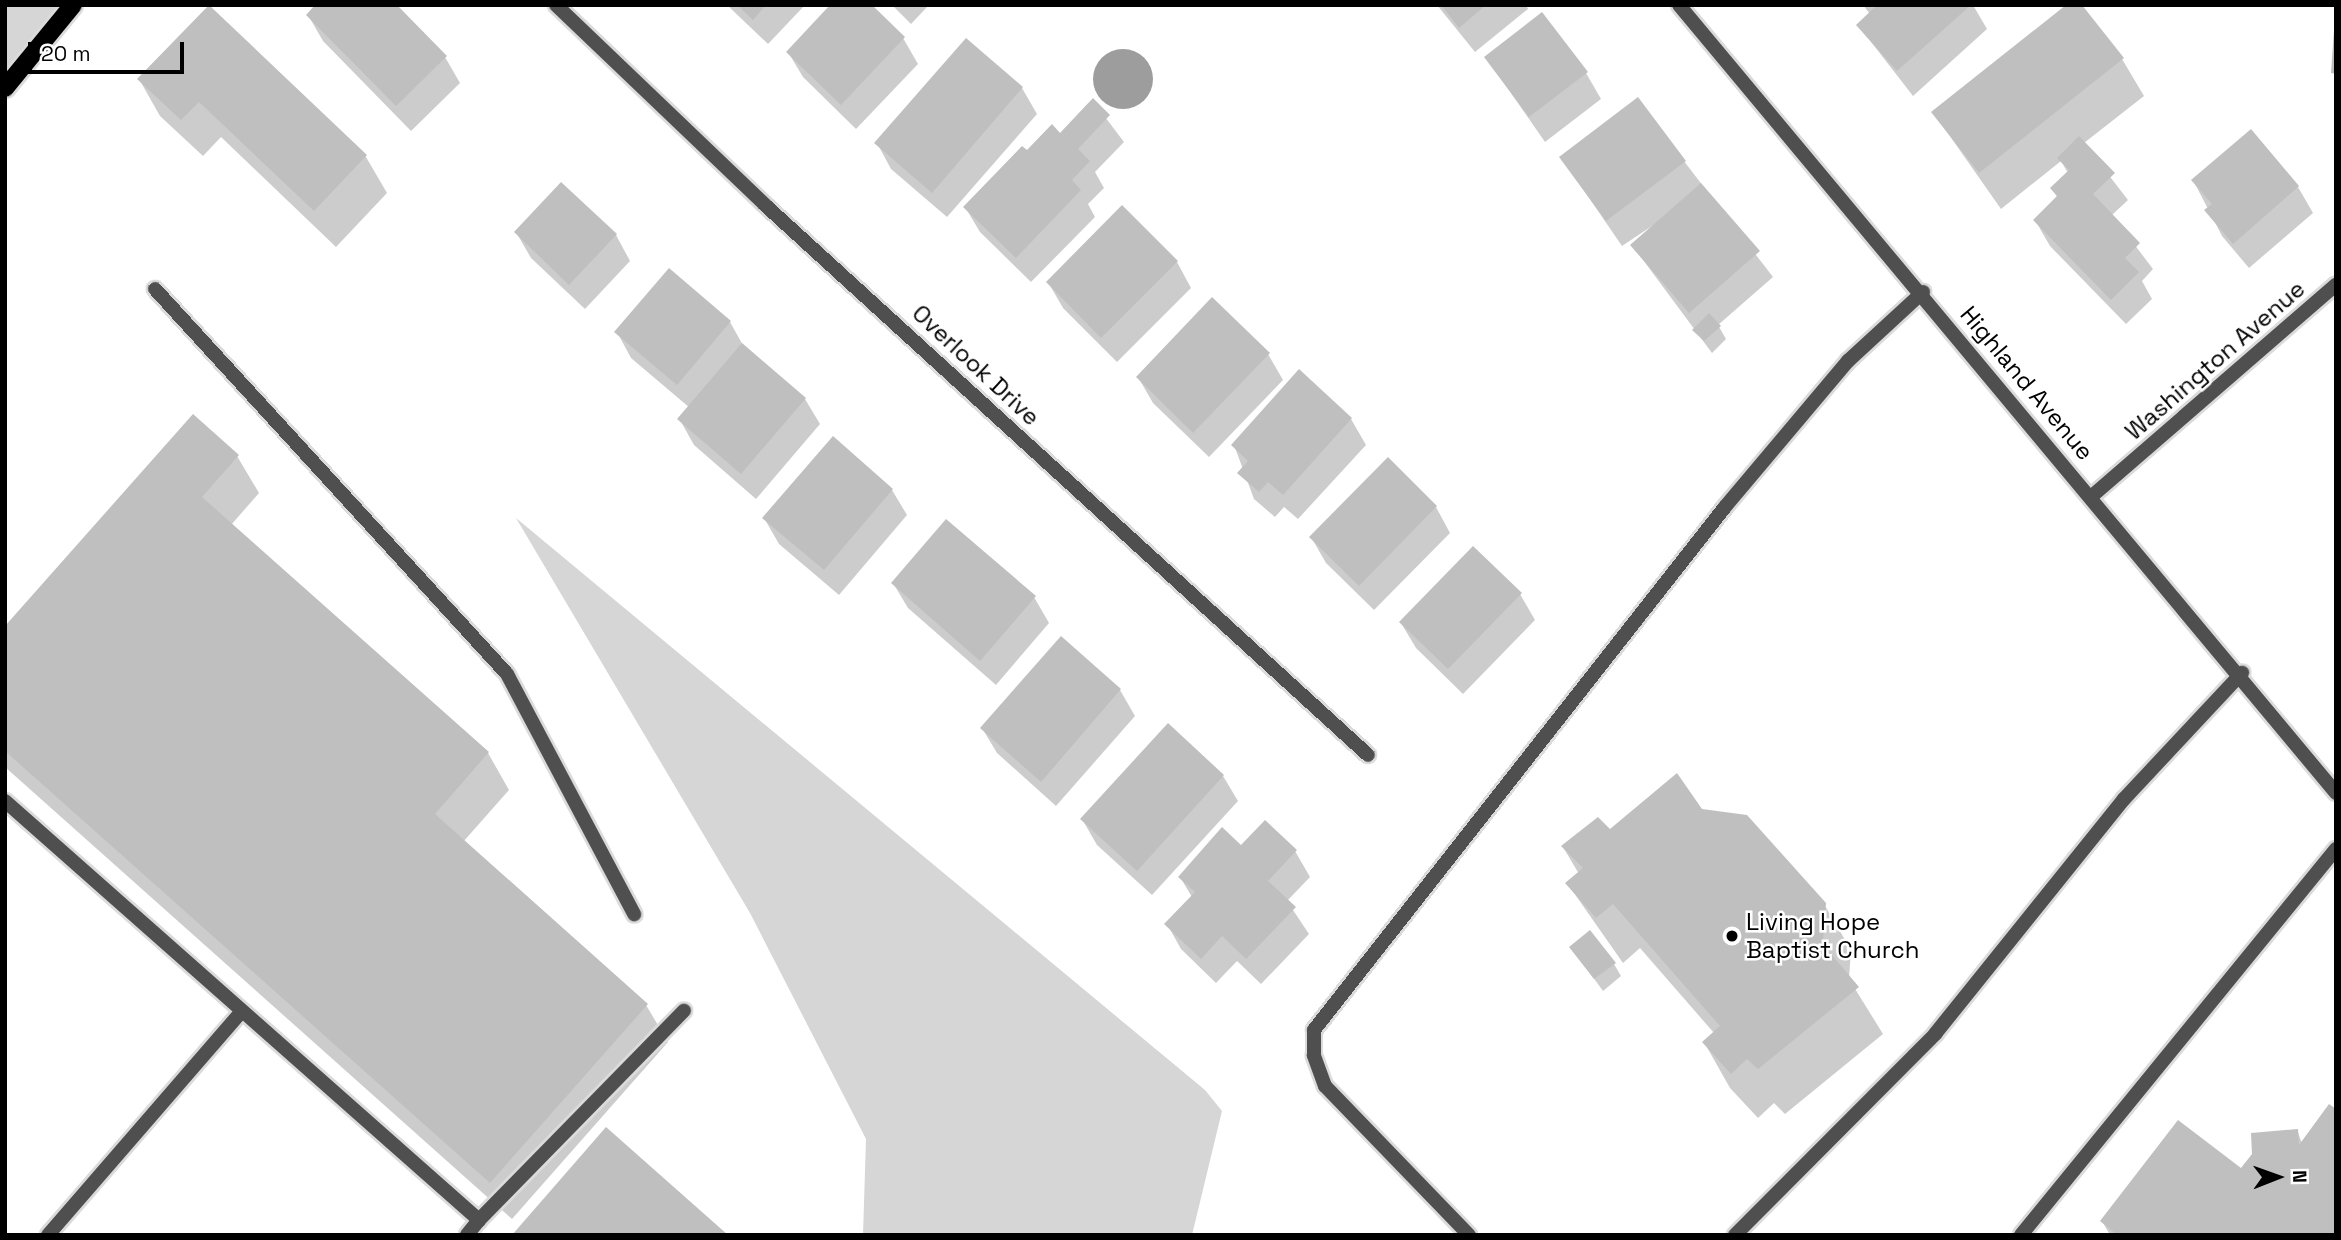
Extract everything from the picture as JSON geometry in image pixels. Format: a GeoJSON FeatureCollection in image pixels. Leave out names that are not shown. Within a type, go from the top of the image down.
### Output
{"type":"FeatureCollection","features":[{"type":"Feature","properties":{"kind":"main road"},"geometry":{"type":"LineString","coordinates":[[5,88],[73,5]]}},
{"type":"Feature","properties":{"kind":"street","name":"Overlook Drive"},"geometry":{"type":"LineString","coordinates":[[556,5],[765,205],[1368,755]]}},
{"type":"Feature","properties":{"kind":"street","name":"Highland Avenue"},"geometry":{"type":"LineString","coordinates":[[1679,5],[2242,673],[2336,793]]}},
{"type":"Feature","properties":{"kind":"street","name":"Washington Avenue"},"geometry":{"type":"LineString","coordinates":[[2092,496],[2336,285]]}},
{"type":"Feature","properties":{"kind":"street"},"geometry":{"type":"LineString","coordinates":[[155,289],[507,674],[634,914]]}},
{"type":"Feature","properties":{"kind":"street"},"geometry":{"type":"LineString","coordinates":[[1469,1235],[1325,1086],[1314,1055],[1314,1030],[1734,497],[1848,360],[1923,292]]}},
{"type":"Feature","properties":{"kind":"street"},"geometry":{"type":"LineString","coordinates":[[1735,1235],[1935,1034],[2124,799],[2242,673]]}},
{"type":"Feature","properties":{"kind":"street"},"geometry":{"type":"LineString","coordinates":[[5,801],[479,1220]]}},
{"type":"Feature","properties":{"kind":"street"},"geometry":{"type":"LineString","coordinates":[[2021,1235],[2336,849]]}},
{"type":"Feature","properties":{"kind":"street"},"geometry":{"type":"LineString","coordinates":[[48,1235],[242,1010]]}},
{"type":"Feature","properties":{"kind":"street"},"geometry":{"type":"LineString","coordinates":[[467,1235],[684,1011]]}},
{"type":"Feature","properties":{"kind":"shaded area"},"geometry":{"type":"Polygon","coordinates":[[[5,5],[73,5],[5,88],[5,5]]]}},
{"type":"Feature","properties":{"kind":"shaded area"},"geometry":{"type":"Polygon","coordinates":[[[1117,49],[1129,49],[1148,62],[1153,79],[1151,91],[1140,104],[1129,109],[1117,109],[1098,96],[1093,85],[1093,73],[1106,54],[1117,49]]]}},
{"type":"Feature","properties":{"kind":"shaded area"},"geometry":{"type":"Polygon","coordinates":[[[516,518],[1205,1090],[1222,1111],[1192,1235],[863,1235],[866,1139],[750,913],[516,518]]]}},
{"type":"Feature","properties":{"kind":"building"},"geometry":{"type":"Polygon","coordinates":[[[209,5],[367,155],[314,211],[199,102],[181,120],[137,79],[209,5]]]}},
{"type":"Feature","properties":{"kind":"building"},"geometry":{"type":"Polygon","coordinates":[[[315,5],[397,5],[447,56],[396,106],[306,15],[315,5]]]}},
{"type":"Feature","properties":{"kind":"building"},"geometry":{"type":"Polygon","coordinates":[[[737,5],[766,5],[753,20],[737,5]]]}},
{"type":"Feature","properties":{"kind":"building"},"geometry":{"type":"Polygon","coordinates":[[[830,5],[872,5],[905,37],[841,105],[786,52],[830,5]]]}},
{"type":"Feature","properties":{"kind":"building"},"geometry":{"type":"Polygon","coordinates":[[[1441,5],[1486,5],[1459,28],[1441,5]]]}},
{"type":"Feature","properties":{"kind":"building"},"geometry":{"type":"Polygon","coordinates":[[[1877,5],[1971,5],[1897,71],[1856,25],[1877,5]]]}},
{"type":"Feature","properties":{"kind":"building"},"geometry":{"type":"Polygon","coordinates":[[[2066,5],[2082,5],[2124,58],[1979,173],[1931,112],[2066,5]]]}},
{"type":"Feature","properties":{"kind":"building"},"geometry":{"type":"Polygon","coordinates":[[[1542,12],[1588,72],[1529,117],[1484,57],[1542,12]]]}},
{"type":"Feature","properties":{"kind":"building"},"geometry":{"type":"Polygon","coordinates":[[[2336,30],[2336,74],[2331,73],[2336,30]]]}},
{"type":"Feature","properties":{"kind":"building"},"geometry":{"type":"Polygon","coordinates":[[[966,38],[1023,87],[932,193],[874,143],[966,38]]]}},
{"type":"Feature","properties":{"kind":"building"},"geometry":{"type":"Polygon","coordinates":[[[1638,97],[1686,161],[1606,221],[1559,157],[1638,97]]]}},
{"type":"Feature","properties":{"kind":"building"},"geometry":{"type":"Polygon","coordinates":[[[1093,98],[1110,115],[1078,149],[1090,161],[1072,180],[1081,190],[1016,258],[963,207],[1022,146],[1027,150],[1052,124],[1060,133],[1093,98]]]}},
{"type":"Feature","properties":{"kind":"building"},"geometry":{"type":"Polygon","coordinates":[[[2251,129],[2299,186],[2233,244],[2204,210],[2212,204],[2191,180],[2251,129]]]}},
{"type":"Feature","properties":{"kind":"building"},"geometry":{"type":"Polygon","coordinates":[[[2079,136],[2115,173],[2093,194],[2140,243],[2125,258],[2139,272],[2111,300],[2033,220],[2057,196],[2050,188],[2069,170],[2057,158],[2079,136]]]}},
{"type":"Feature","properties":{"kind":"building"},"geometry":{"type":"Polygon","coordinates":[[[561,182],[617,234],[569,285],[514,232],[561,182]]]}},
{"type":"Feature","properties":{"kind":"building"},"geometry":{"type":"Polygon","coordinates":[[[1701,183],[1760,251],[1689,313],[1630,245],[1701,183]]]}},
{"type":"Feature","properties":{"kind":"building"},"geometry":{"type":"Polygon","coordinates":[[[1122,205],[1178,261],[1101,338],[1046,282],[1122,205]]]}},
{"type":"Feature","properties":{"kind":"building"},"geometry":{"type":"Polygon","coordinates":[[[669,268],[731,321],[677,385],[614,332],[669,268]]]}},
{"type":"Feature","properties":{"kind":"building"},"geometry":{"type":"Polygon","coordinates":[[[1212,297],[1270,353],[1193,433],[1136,377],[1212,297]]]}},
{"type":"Feature","properties":{"kind":"building"},"geometry":{"type":"Polygon","coordinates":[[[1709,313],[1721,326],[1704,341],[1692,330],[1709,313]]]}},
{"type":"Feature","properties":{"kind":"building"},"geometry":{"type":"Polygon","coordinates":[[[742,343],[806,398],[741,474],[677,419],[742,343]]]}},
{"type":"Feature","properties":{"kind":"building"},"geometry":{"type":"Polygon","coordinates":[[[1299,369],[1352,418],[1283,495],[1268,482],[1259,492],[1237,473],[1248,461],[1231,445],[1299,369]]]}},
{"type":"Feature","properties":{"kind":"building"},"geometry":{"type":"Polygon","coordinates":[[[193,414],[239,455],[202,497],[489,752],[435,814],[648,1004],[490,1183],[5,751],[5,626],[193,414]]]}},
{"type":"Feature","properties":{"kind":"building"},"geometry":{"type":"Polygon","coordinates":[[[833,436],[893,489],[824,570],[762,518],[833,436]]]}},
{"type":"Feature","properties":{"kind":"building"},"geometry":{"type":"Polygon","coordinates":[[[1388,457],[1437,506],[1359,586],[1309,537],[1388,457]]]}},
{"type":"Feature","properties":{"kind":"building"},"geometry":{"type":"Polygon","coordinates":[[[946,519],[1036,596],[980,661],[891,583],[946,519]]]}},
{"type":"Feature","properties":{"kind":"building"},"geometry":{"type":"Polygon","coordinates":[[[1473,546],[1522,593],[1448,669],[1399,622],[1473,546]]]}},
{"type":"Feature","properties":{"kind":"building"},"geometry":{"type":"Polygon","coordinates":[[[1061,636],[1121,689],[1041,782],[980,728],[1061,636]]]}},
{"type":"Feature","properties":{"kind":"building"},"geometry":{"type":"Polygon","coordinates":[[[1168,723],[1224,775],[1137,871],[1080,819],[1168,723]]]}},
{"type":"Feature","properties":{"kind":"building","name":"Living Hope Baptist Church"},"geometry":{"type":"Polygon","coordinates":[[[1677,773],[1702,809],[1747,815],[1826,903],[1822,954],[1831,954],[1859,987],[1758,1069],[1747,1059],[1731,1074],[1702,1042],[1720,1026],[1613,904],[1596,918],[1565,883],[1583,868],[1561,846],[1598,817],[1610,829],[1677,773]]]}},
{"type":"Feature","properties":{"kind":"building"},"geometry":{"type":"Polygon","coordinates":[[[1265,820],[1297,850],[1268,881],[1296,907],[1246,959],[1222,936],[1201,959],[1164,924],[1195,892],[1178,877],[1222,827],[1241,845],[1265,820]]]}},
{"type":"Feature","properties":{"kind":"building"},"geometry":{"type":"Polygon","coordinates":[[[1590,930],[1616,963],[1594,979],[1569,947],[1590,930]]]}},
{"type":"Feature","properties":{"kind":"building"},"geometry":{"type":"Polygon","coordinates":[[[2329,1104],[2336,1109],[2336,1235],[2117,1235],[2100,1221],[2178,1120],[2241,1168],[2252,1154],[2251,1133],[2298,1129],[2299,1145],[2329,1104]]]}},
{"type":"Feature","properties":{"kind":"building"},"geometry":{"type":"Polygon","coordinates":[[[606,1127],[728,1235],[512,1235],[606,1127]]]}},
{"type":"Feature","properties":{"kind":"place","name":"Living Hope Baptist Church"},"geometry":{"type":"Point","coordinates":[1732,936]}}]}
